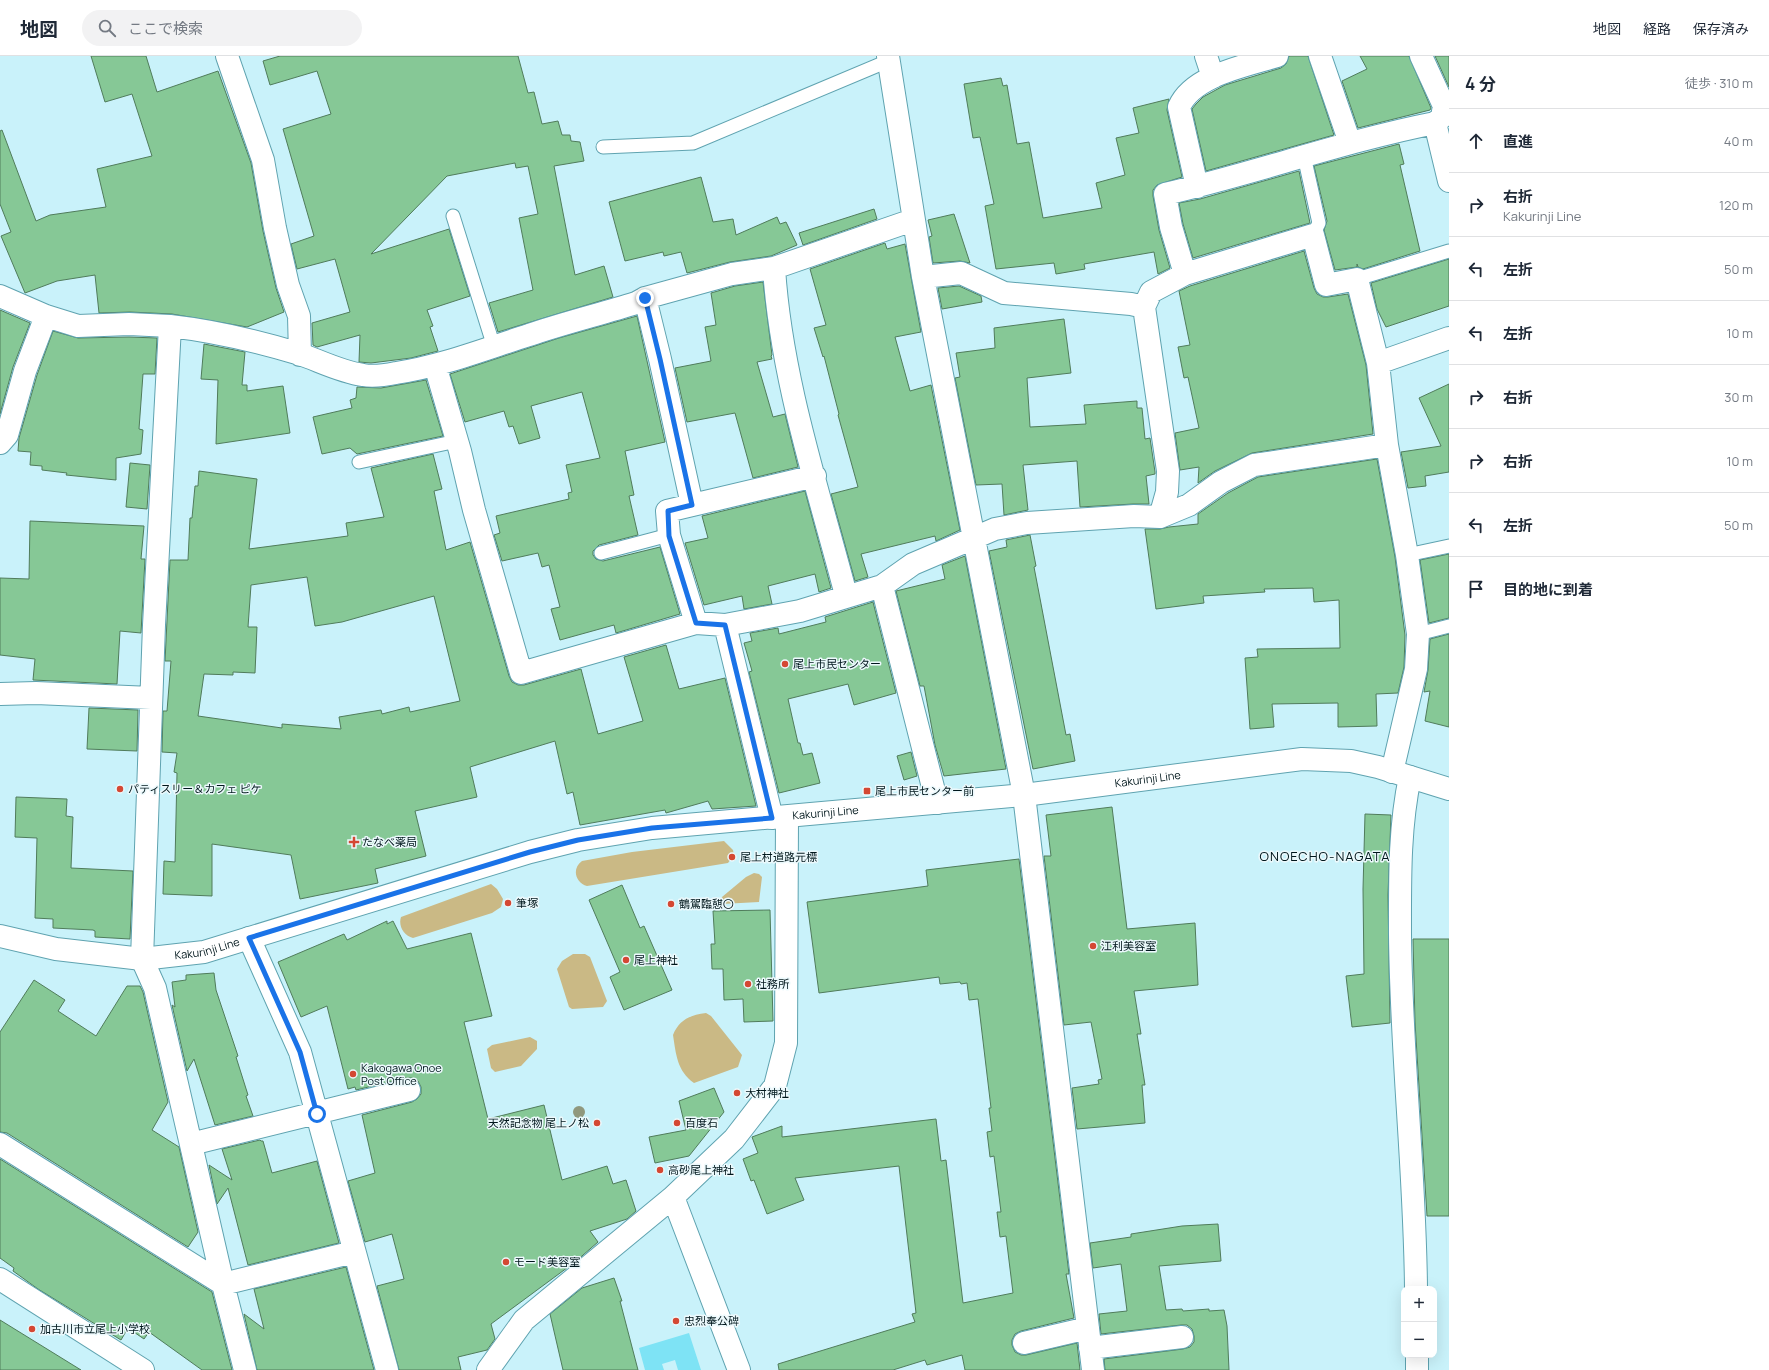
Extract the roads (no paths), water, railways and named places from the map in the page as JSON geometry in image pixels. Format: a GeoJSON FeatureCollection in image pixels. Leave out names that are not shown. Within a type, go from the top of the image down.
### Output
{"type":"FeatureCollection","features":[{"type":"Feature","properties":{"kind":"street"},"geometry":{"type":"LineString","coordinates":[[227,56],[263,160],[275,228],[288,284],[299,316],[300,355]]}},
{"type":"Feature","properties":{"kind":"street"},"geometry":{"type":"LineString","coordinates":[[1206,56],[1213,77]]}},
{"type":"Feature","properties":{"kind":"street"},"geometry":{"type":"LineString","coordinates":[[1197,187],[1179,107],[1183,99],[1196,86],[1213,77],[1277,56]]}},
{"type":"Feature","properties":{"kind":"street"},"geometry":{"type":"LineString","coordinates":[[1320,56],[1350,143]]}},
{"type":"Feature","properties":{"kind":"street"},"geometry":{"type":"LineString","coordinates":[[1185,274],[1171,227],[1165,194],[1197,187],[1350,143],[1435,123],[1442,117],[1444,106],[1421,56]]}},
{"type":"Feature","properties":{"kind":"street"},"geometry":{"type":"LineString","coordinates":[[888,58],[923,277],[1024,796],[1093,1370]]}},
{"type":"Feature","properties":{"kind":"street"},"geometry":{"type":"LineString","coordinates":[[1435,123],[1449,180]]}},
{"type":"Feature","properties":{"kind":"street"},"geometry":{"type":"LineString","coordinates":[[0,296],[46,316],[78,326],[129,324],[208,330],[300,355],[326,365],[363,376],[387,375],[435,365],[636,303],[645,298],[732,274],[774,268],[913,220]]}},
{"type":"Feature","properties":{"kind":"street"},"geometry":{"type":"LineString","coordinates":[[923,277],[961,273],[1004,293],[1131,304],[1148,299],[1185,274],[1313,235],[1326,285],[1358,279],[1378,363],[1387,445],[1407,555],[1418,634],[1416,669],[1401,774],[1404,805],[1400,901],[1401,988],[1415,1242],[1416,1286]]}},
{"type":"Feature","properties":{"kind":"street"},"geometry":{"type":"LineString","coordinates":[[774,268],[777,308],[796,404],[846,595]]}},
{"type":"Feature","properties":{"kind":"street"},"geometry":{"type":"LineString","coordinates":[[645,298],[692,505]]}},
{"type":"Feature","properties":{"kind":"street"},"geometry":{"type":"LineString","coordinates":[[1148,299],[1168,471],[1167,492],[1160,517]]}},
{"type":"Feature","properties":{"kind":"street"},"geometry":{"type":"LineString","coordinates":[[0,443],[7,435],[25,371],[46,316]]}},
{"type":"Feature","properties":{"kind":"street"},"geometry":{"type":"LineString","coordinates":[[170,326],[151,698],[142,959],[155,988],[223,1284],[245,1370]]}},
{"type":"Feature","properties":{"kind":"street"},"geometry":{"type":"LineString","coordinates":[[1378,363],[1449,338]]}},
{"type":"Feature","properties":{"kind":"street"},"geometry":{"type":"LineString","coordinates":[[435,365],[457,441],[474,510],[521,674],[696,623],[725,625],[800,611],[846,595],[882,586],[913,564],[995,529],[1027,523],[1134,516],[1160,517],[1189,505],[1221,482],[1254,465],[1387,445]]}},
{"type":"Feature","properties":{"kind":"street"},"geometry":{"type":"LineString","coordinates":[[696,623],[669,536],[668,511],[815,476]]}},
{"type":"Feature","properties":{"kind":"street"},"geometry":{"type":"LineString","coordinates":[[882,586],[937,803]]}},
{"type":"Feature","properties":{"kind":"street"},"geometry":{"type":"LineString","coordinates":[[488,1370],[524,1320],[673,1197],[734,1139],[775,1086],[786,1042],[780,818],[725,625]]}},
{"type":"Feature","properties":{"kind":"street"},"geometry":{"type":"LineString","coordinates":[[0,694],[36,693],[151,698]]}},
{"type":"Feature","properties":{"kind":"street","name":"Kakurinji Line"},"geometry":{"type":"LineString","coordinates":[[0,936],[56,949],[142,959],[204,952],[530,852],[578,840],[652,828],[1024,796],[1302,759],[1351,761],[1401,774],[1449,789]]}},
{"type":"Feature","properties":{"kind":"street"},"geometry":{"type":"LineString","coordinates":[[249,938],[300,1052],[387,1370]]}},
{"type":"Feature","properties":{"kind":"street"},"geometry":{"type":"LineString","coordinates":[[191,1144],[409,1090]]}},
{"type":"Feature","properties":{"kind":"street"},"geometry":{"type":"LineString","coordinates":[[0,1144],[223,1284],[354,1252]]}},
{"type":"Feature","properties":{"kind":"street"},"geometry":{"type":"LineString","coordinates":[[673,1197],[740,1370]]}},
{"type":"Feature","properties":{"kind":"street"},"geometry":{"type":"LineString","coordinates":[[0,1279],[143,1370]]}},
{"type":"Feature","properties":{"kind":"street"},"geometry":{"type":"LineString","coordinates":[[1024,1343],[1089,1338],[1182,1337]]}},
{"type":"Feature","properties":{"kind":"street"},"geometry":{"type":"LineString","coordinates":[[1417,1358],[1417,1370]]}},
{"type":"Feature","properties":{"kind":"lane"},"geometry":{"type":"LineString","coordinates":[[603,148],[693,143],[888,58]]}},
{"type":"Feature","properties":{"kind":"lane"},"geometry":{"type":"LineString","coordinates":[[1304,156],[1319,223],[1313,235]]}},
{"type":"Feature","properties":{"kind":"lane"},"geometry":{"type":"LineString","coordinates":[[453,216],[494,347]]}},
{"type":"Feature","properties":{"kind":"lane"},"geometry":{"type":"LineString","coordinates":[[1358,279],[1449,251]]}},
{"type":"Feature","properties":{"kind":"lane"},"geometry":{"type":"LineString","coordinates":[[359,462],[457,441]]}},
{"type":"Feature","properties":{"kind":"lane"},"geometry":{"type":"LineString","coordinates":[[601,554],[669,536]]}},
{"type":"Feature","properties":{"kind":"lane"},"geometry":{"type":"LineString","coordinates":[[1407,555],[1449,546]]}},
{"type":"Feature","properties":{"kind":"lane"},"geometry":{"type":"LineString","coordinates":[[1418,634],[1449,626]]}},
{"type":"Feature","properties":{"kind":"water"},"geometry":{"type":"Polygon","coordinates":[[[689,1333],[701,1370],[678,1370],[675,1360],[662,1364],[664,1370],[645,1370],[639,1348],[689,1333]]]}},
{"type":"Feature","properties":{"kind":"place","name":"尾上市民センター"},"geometry":{"type":"Point","coordinates":[785,664]}},
{"type":"Feature","properties":{"kind":"place","name":"パティスリー＆カフェ ピケ"},"geometry":{"type":"Point","coordinates":[120,789]}},
{"type":"Feature","properties":{"kind":"place","name":"尾上市民センター前"},"geometry":{"type":"Point","coordinates":[867,791]}},
{"type":"Feature","properties":{"kind":"place","name":"たなべ薬局"},"geometry":{"type":"Point","coordinates":[354,842]}},
{"type":"Feature","properties":{"kind":"place","name":"尾上村道路元標"},"geometry":{"type":"Point","coordinates":[732,857]}},
{"type":"Feature","properties":{"kind":"place","name":"筆塚"},"geometry":{"type":"Point","coordinates":[508,903]}},
{"type":"Feature","properties":{"kind":"place","name":"鶴駕臨憇〇"},"geometry":{"type":"Point","coordinates":[671,904]}},
{"type":"Feature","properties":{"kind":"place","name":"江利美容室"},"geometry":{"type":"Point","coordinates":[1093,946]}},
{"type":"Feature","properties":{"kind":"place","name":"尾上神社"},"geometry":{"type":"Point","coordinates":[626,960]}},
{"type":"Feature","properties":{"kind":"place","name":"社務所"},"geometry":{"type":"Point","coordinates":[748,984]}},
{"type":"Feature","properties":{"kind":"place","name":"Kakogawa Onoe Post Office"},"geometry":{"type":"Point","coordinates":[353,1074]}},
{"type":"Feature","properties":{"kind":"place","name":"大村神社"},"geometry":{"type":"Point","coordinates":[737,1093]}},
{"type":"Feature","properties":{"kind":"place","name":"天然記念物 尾上ノ松"},"geometry":{"type":"Point","coordinates":[597,1123]}},
{"type":"Feature","properties":{"kind":"place","name":"百度石"},"geometry":{"type":"Point","coordinates":[677,1123]}},
{"type":"Feature","properties":{"kind":"place","name":"高砂尾上神社"},"geometry":{"type":"Point","coordinates":[660,1170]}},
{"type":"Feature","properties":{"kind":"place","name":"モード美容室"},"geometry":{"type":"Point","coordinates":[506,1262]}},
{"type":"Feature","properties":{"kind":"place","name":"忠烈奉公碑"},"geometry":{"type":"Point","coordinates":[676,1321]}},
{"type":"Feature","properties":{"kind":"place","name":"加古川市立尾上小学校"},"geometry":{"type":"Point","coordinates":[32,1329]}},
{"type":"Feature","properties":{"kind":"district","name":"ONOECHO-NAGATA"},"geometry":{"type":"Point","coordinates":[1325,856]}}]}
